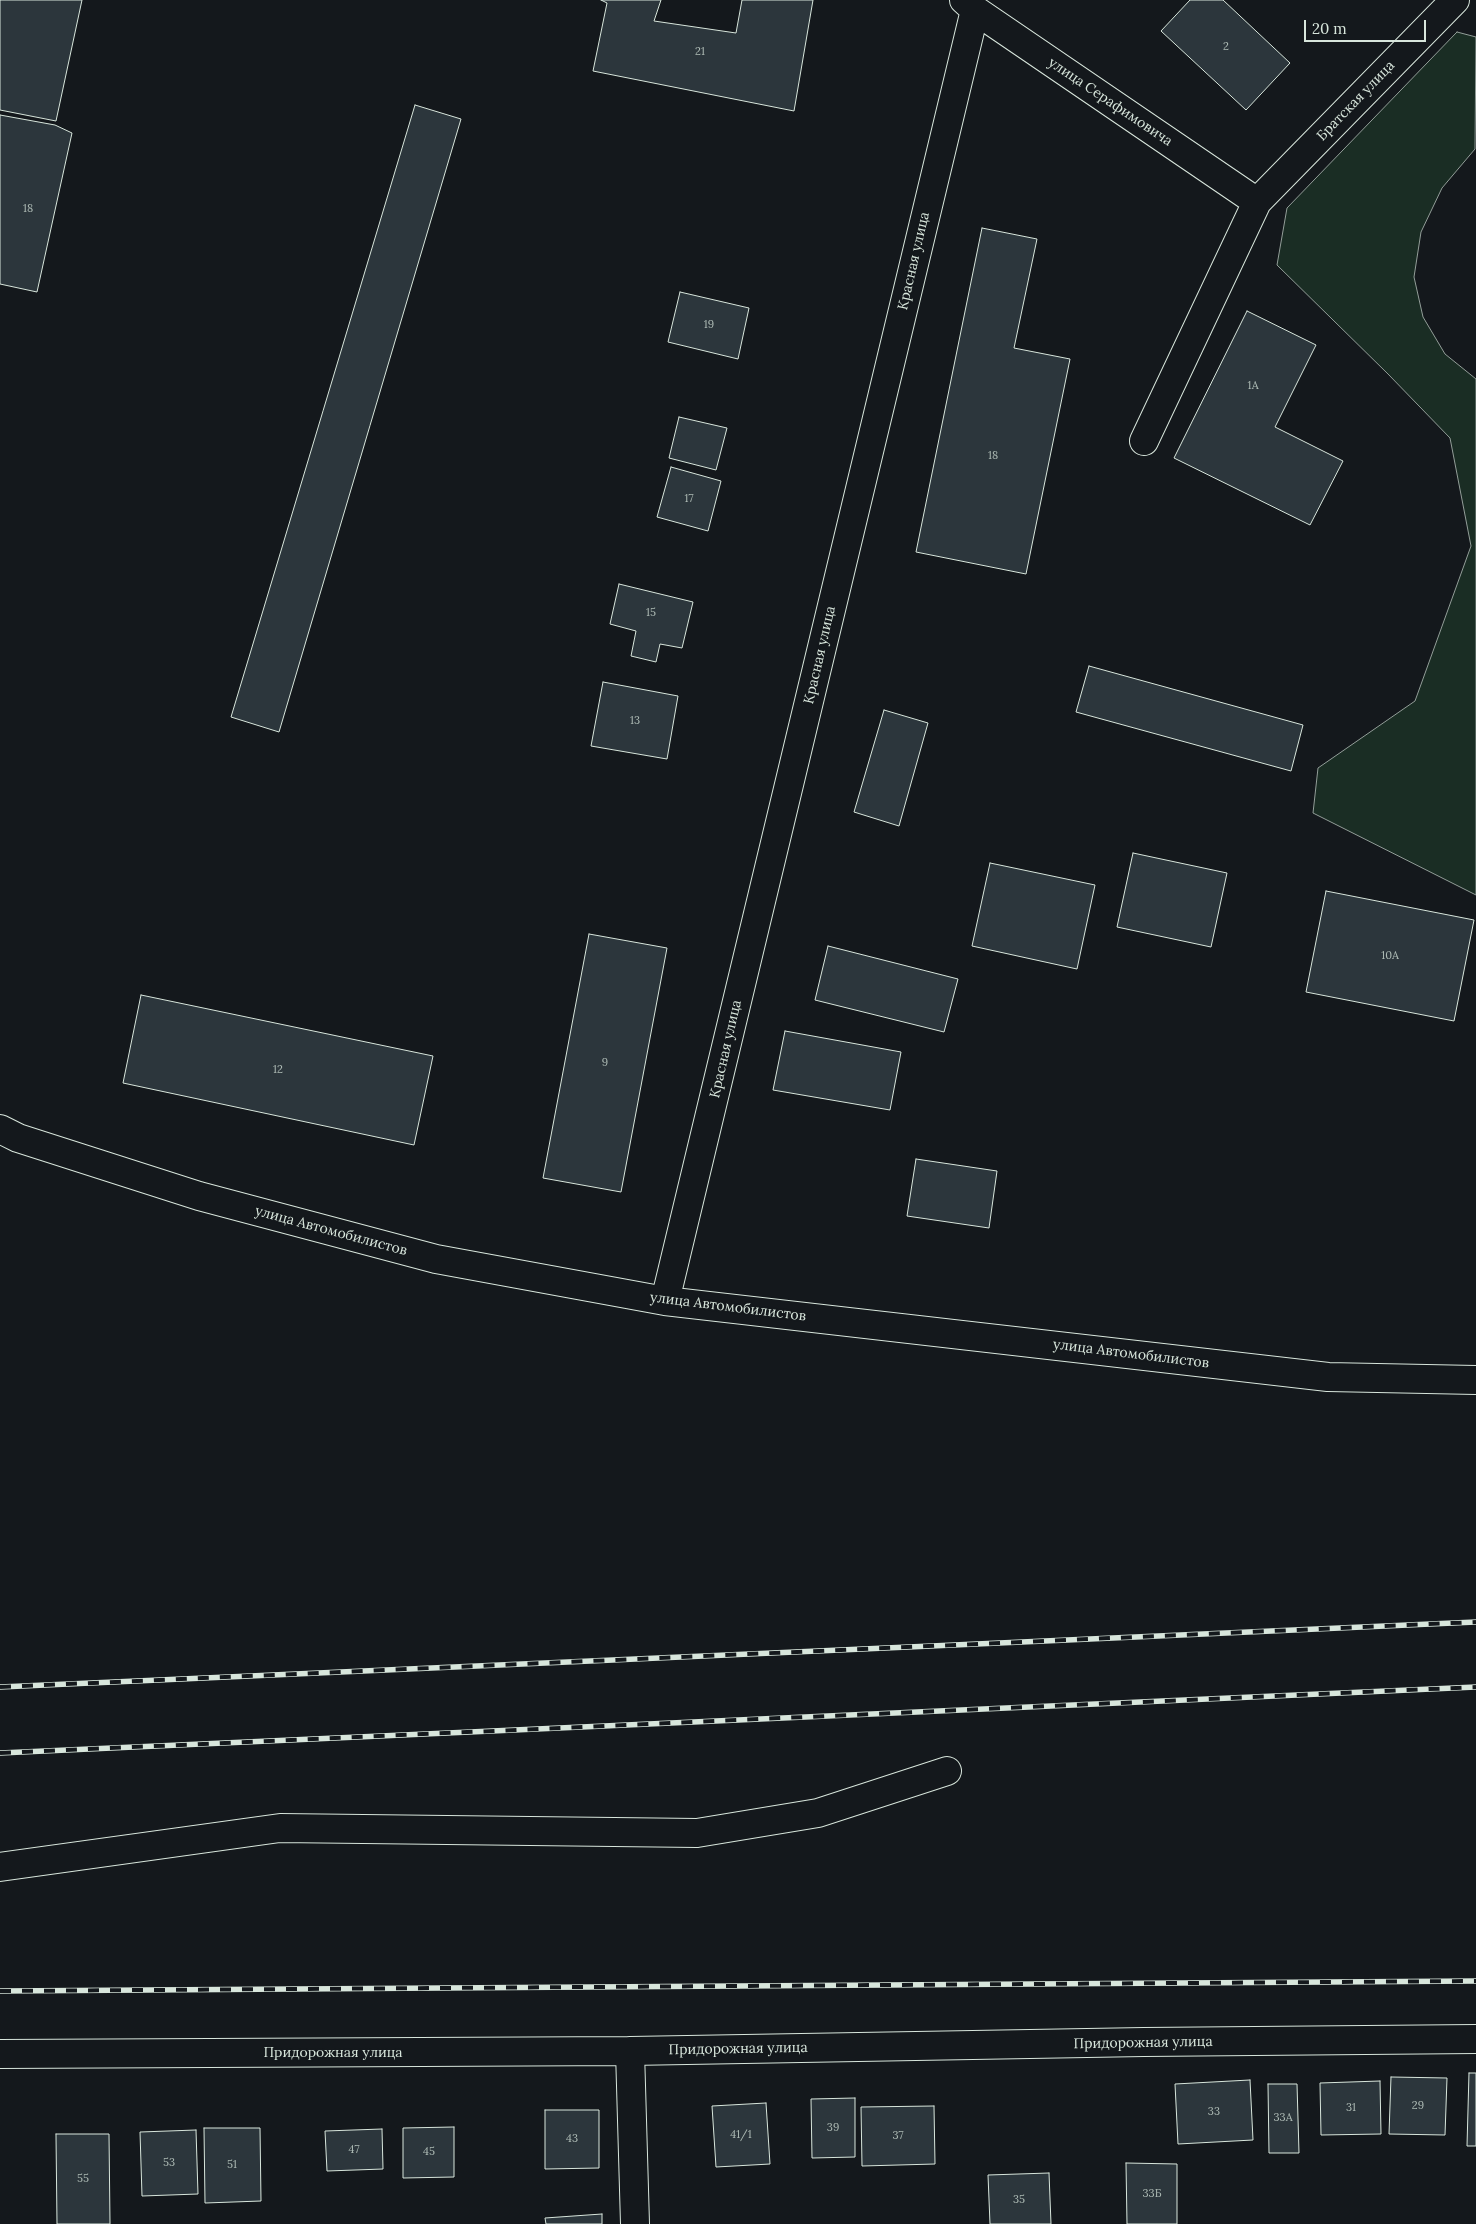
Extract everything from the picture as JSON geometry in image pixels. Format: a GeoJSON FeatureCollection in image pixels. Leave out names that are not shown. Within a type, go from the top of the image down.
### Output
{"type":"FeatureCollection","features":[{"type":"Feature","properties":{"kind":"street","name":"Братская улица"},"geometry":{"type":"LineString","coordinates":[[1144,441],[1256,202],[1455,0]]}},
{"type":"Feature","properties":{"kind":"street","name":"улица Серафимовича"},"geometry":{"type":"LineString","coordinates":[[970,5],[1256,202]]}},
{"type":"Feature","properties":{"kind":"street","name":"Красная улица"},"geometry":{"type":"LineString","coordinates":[[665,1301],[970,5]]}},
{"type":"Feature","properties":{"kind":"street","name":"улица Автомобилистов"},"geometry":{"type":"LineString","coordinates":[[6,1136],[199,1196],[436,1259],[665,1301],[1328,1377],[1476,1380]]}},
{"type":"Feature","properties":{"kind":"street"},"geometry":{"type":"LineString","coordinates":[[0,1867],[280,1828],[697,1833],[818,1813],[947,1771]]}},
{"type":"Feature","properties":{"kind":"street","name":"Придорожная улица"},"geometry":{"type":"LineString","coordinates":[[0,2054],[630,2051],[1125,2042],[1476,2039]]}},
{"type":"Feature","properties":{"kind":"street"},"geometry":{"type":"LineString","coordinates":[[630,2051],[635,2224]]}},
{"type":"Feature","properties":{"kind":"green space"},"geometry":{"type":"Polygon","coordinates":[[[1457,32],[1476,37],[1475,149],[1442,188],[1421,232],[1414,277],[1423,317],[1445,354],[1476,379],[1476,895],[1313,813],[1318,768],[1415,701],[1471,546],[1450,438],[1277,265],[1287,208],[1457,32]]]}},
{"type":"Feature","properties":{"kind":"building"},"geometry":{"type":"Polygon","coordinates":[[[0,0],[82,0],[56,121],[0,110],[0,0]]]}},
{"type":"Feature","properties":{"kind":"building"},"geometry":{"type":"Polygon","coordinates":[[[601,0],[661,0],[654,21],[736,33],[742,0],[813,0],[794,111],[593,71],[607,3],[601,0]]]}},
{"type":"Feature","properties":{"kind":"building"},"geometry":{"type":"Polygon","coordinates":[[[1190,0],[1223,0],[1290,63],[1246,110],[1161,31],[1190,0]]]}},
{"type":"Feature","properties":{"kind":"building"},"geometry":{"type":"Polygon","coordinates":[[[415,105],[461,119],[279,732],[231,717],[415,105]]]}},
{"type":"Feature","properties":{"kind":"building"},"geometry":{"type":"Polygon","coordinates":[[[0,115],[55,125],[72,133],[37,292],[0,284],[0,115]]]}},
{"type":"Feature","properties":{"kind":"building"},"geometry":{"type":"Polygon","coordinates":[[[982,228],[1037,239],[1014,348],[1070,359],[1026,574],[916,552],[982,228]]]}},
{"type":"Feature","properties":{"kind":"building"},"geometry":{"type":"Polygon","coordinates":[[[680,292],[749,308],[738,359],[668,342],[680,292]]]}},
{"type":"Feature","properties":{"kind":"building"},"geometry":{"type":"Polygon","coordinates":[[[1247,311],[1316,345],[1275,427],[1343,461],[1310,525],[1174,458],[1247,311]]]}},
{"type":"Feature","properties":{"kind":"building"},"geometry":{"type":"Polygon","coordinates":[[[679,417],[727,428],[716,470],[669,458],[679,417]]]}},
{"type":"Feature","properties":{"kind":"building"},"geometry":{"type":"Polygon","coordinates":[[[671,467],[721,481],[708,531],[657,517],[671,467]]]}},
{"type":"Feature","properties":{"kind":"building"},"geometry":{"type":"Polygon","coordinates":[[[619,584],[693,602],[682,648],[660,644],[656,662],[631,656],[636,631],[610,624],[619,584]]]}},
{"type":"Feature","properties":{"kind":"building"},"geometry":{"type":"Polygon","coordinates":[[[1089,666],[1303,725],[1291,771],[1076,712],[1089,666]]]}},
{"type":"Feature","properties":{"kind":"building"},"geometry":{"type":"Polygon","coordinates":[[[603,682],[678,696],[667,759],[591,746],[603,682]]]}},
{"type":"Feature","properties":{"kind":"building"},"geometry":{"type":"Polygon","coordinates":[[[884,710],[928,723],[899,826],[854,812],[884,710]]]}},
{"type":"Feature","properties":{"kind":"building"},"geometry":{"type":"Polygon","coordinates":[[[1133,853],[1227,873],[1211,947],[1117,927],[1133,853]]]}},
{"type":"Feature","properties":{"kind":"building"},"geometry":{"type":"Polygon","coordinates":[[[990,863],[1095,885],[1077,969],[972,946],[990,863]]]}},
{"type":"Feature","properties":{"kind":"building"},"geometry":{"type":"Polygon","coordinates":[[[1326,891],[1474,920],[1454,1021],[1306,992],[1326,891]]]}},
{"type":"Feature","properties":{"kind":"building"},"geometry":{"type":"Polygon","coordinates":[[[589,934],[667,948],[621,1192],[543,1178],[589,934]]]}},
{"type":"Feature","properties":{"kind":"building"},"geometry":{"type":"Polygon","coordinates":[[[828,946],[958,979],[944,1032],[815,1000],[828,946]]]}},
{"type":"Feature","properties":{"kind":"building"},"geometry":{"type":"Polygon","coordinates":[[[141,995],[433,1056],[414,1145],[123,1083],[141,995]]]}},
{"type":"Feature","properties":{"kind":"building"},"geometry":{"type":"Polygon","coordinates":[[[785,1031],[901,1052],[890,1110],[773,1090],[785,1031]]]}},
{"type":"Feature","properties":{"kind":"building"},"geometry":{"type":"Polygon","coordinates":[[[916,1159],[997,1171],[989,1228],[907,1216],[916,1159]]]}},
{"type":"Feature","properties":{"kind":"building"},"geometry":{"type":"Polygon","coordinates":[[[1469,2073],[1476,2073],[1476,2146],[1467,2146],[1469,2073]]]}},
{"type":"Feature","properties":{"kind":"building"},"geometry":{"type":"Polygon","coordinates":[[[1391,2077],[1447,2078],[1445,2135],[1389,2134],[1391,2077]]]}},
{"type":"Feature","properties":{"kind":"building"},"geometry":{"type":"Polygon","coordinates":[[[1250,2080],[1253,2140],[1178,2144],[1175,2084],[1250,2080]]]}},
{"type":"Feature","properties":{"kind":"building"},"geometry":{"type":"Polygon","coordinates":[[[1380,2081],[1381,2134],[1321,2135],[1320,2083],[1380,2081]]]}},
{"type":"Feature","properties":{"kind":"building"},"geometry":{"type":"Polygon","coordinates":[[[1268,2084],[1297,2084],[1299,2153],[1269,2153],[1268,2084]]]}},
{"type":"Feature","properties":{"kind":"building"},"geometry":{"type":"Polygon","coordinates":[[[855,2098],[855,2157],[812,2158],[811,2099],[855,2098]]]}},
{"type":"Feature","properties":{"kind":"building"},"geometry":{"type":"Polygon","coordinates":[[[766,2103],[770,2164],[716,2167],[712,2106],[766,2103]]]}},
{"type":"Feature","properties":{"kind":"building"},"geometry":{"type":"Polygon","coordinates":[[[934,2106],[935,2164],[862,2166],[861,2107],[934,2106]]]}},
{"type":"Feature","properties":{"kind":"building"},"geometry":{"type":"Polygon","coordinates":[[[545,2110],[599,2110],[599,2168],[545,2169],[545,2110]]]}},
{"type":"Feature","properties":{"kind":"building"},"geometry":{"type":"Polygon","coordinates":[[[454,2127],[454,2177],[403,2178],[403,2128],[454,2127]]]}},
{"type":"Feature","properties":{"kind":"building"},"geometry":{"type":"Polygon","coordinates":[[[204,2128],[260,2128],[261,2201],[205,2203],[204,2128]]]}},
{"type":"Feature","properties":{"kind":"building"},"geometry":{"type":"Polygon","coordinates":[[[382,2129],[383,2169],[327,2171],[325,2131],[382,2129]]]}},
{"type":"Feature","properties":{"kind":"building"},"geometry":{"type":"Polygon","coordinates":[[[196,2130],[198,2194],[142,2196],[140,2132],[196,2130]]]}},
{"type":"Feature","properties":{"kind":"building"},"geometry":{"type":"Polygon","coordinates":[[[56,2134],[109,2134],[110,2224],[57,2224],[56,2134]]]}},
{"type":"Feature","properties":{"kind":"building"},"geometry":{"type":"Polygon","coordinates":[[[1126,2163],[1177,2164],[1177,2224],[1127,2224],[1126,2163]]]}},
{"type":"Feature","properties":{"kind":"building"},"geometry":{"type":"Polygon","coordinates":[[[1049,2173],[1051,2224],[990,2224],[988,2175],[1049,2173]]]}},
{"type":"Feature","properties":{"kind":"building"},"geometry":{"type":"Polygon","coordinates":[[[602,2214],[602,2224],[546,2224],[545,2218],[602,2214]]]}},
{"type":"Feature","properties":{"kind":"railway"},"geometry":{"type":"LineString","coordinates":[[0,1687],[1476,1622]]}},
{"type":"Feature","properties":{"kind":"railway"},"geometry":{"type":"LineString","coordinates":[[0,1753],[1476,1687]]}},
{"type":"Feature","properties":{"kind":"railway"},"geometry":{"type":"LineString","coordinates":[[0,1991],[1476,1981]]}}]}
